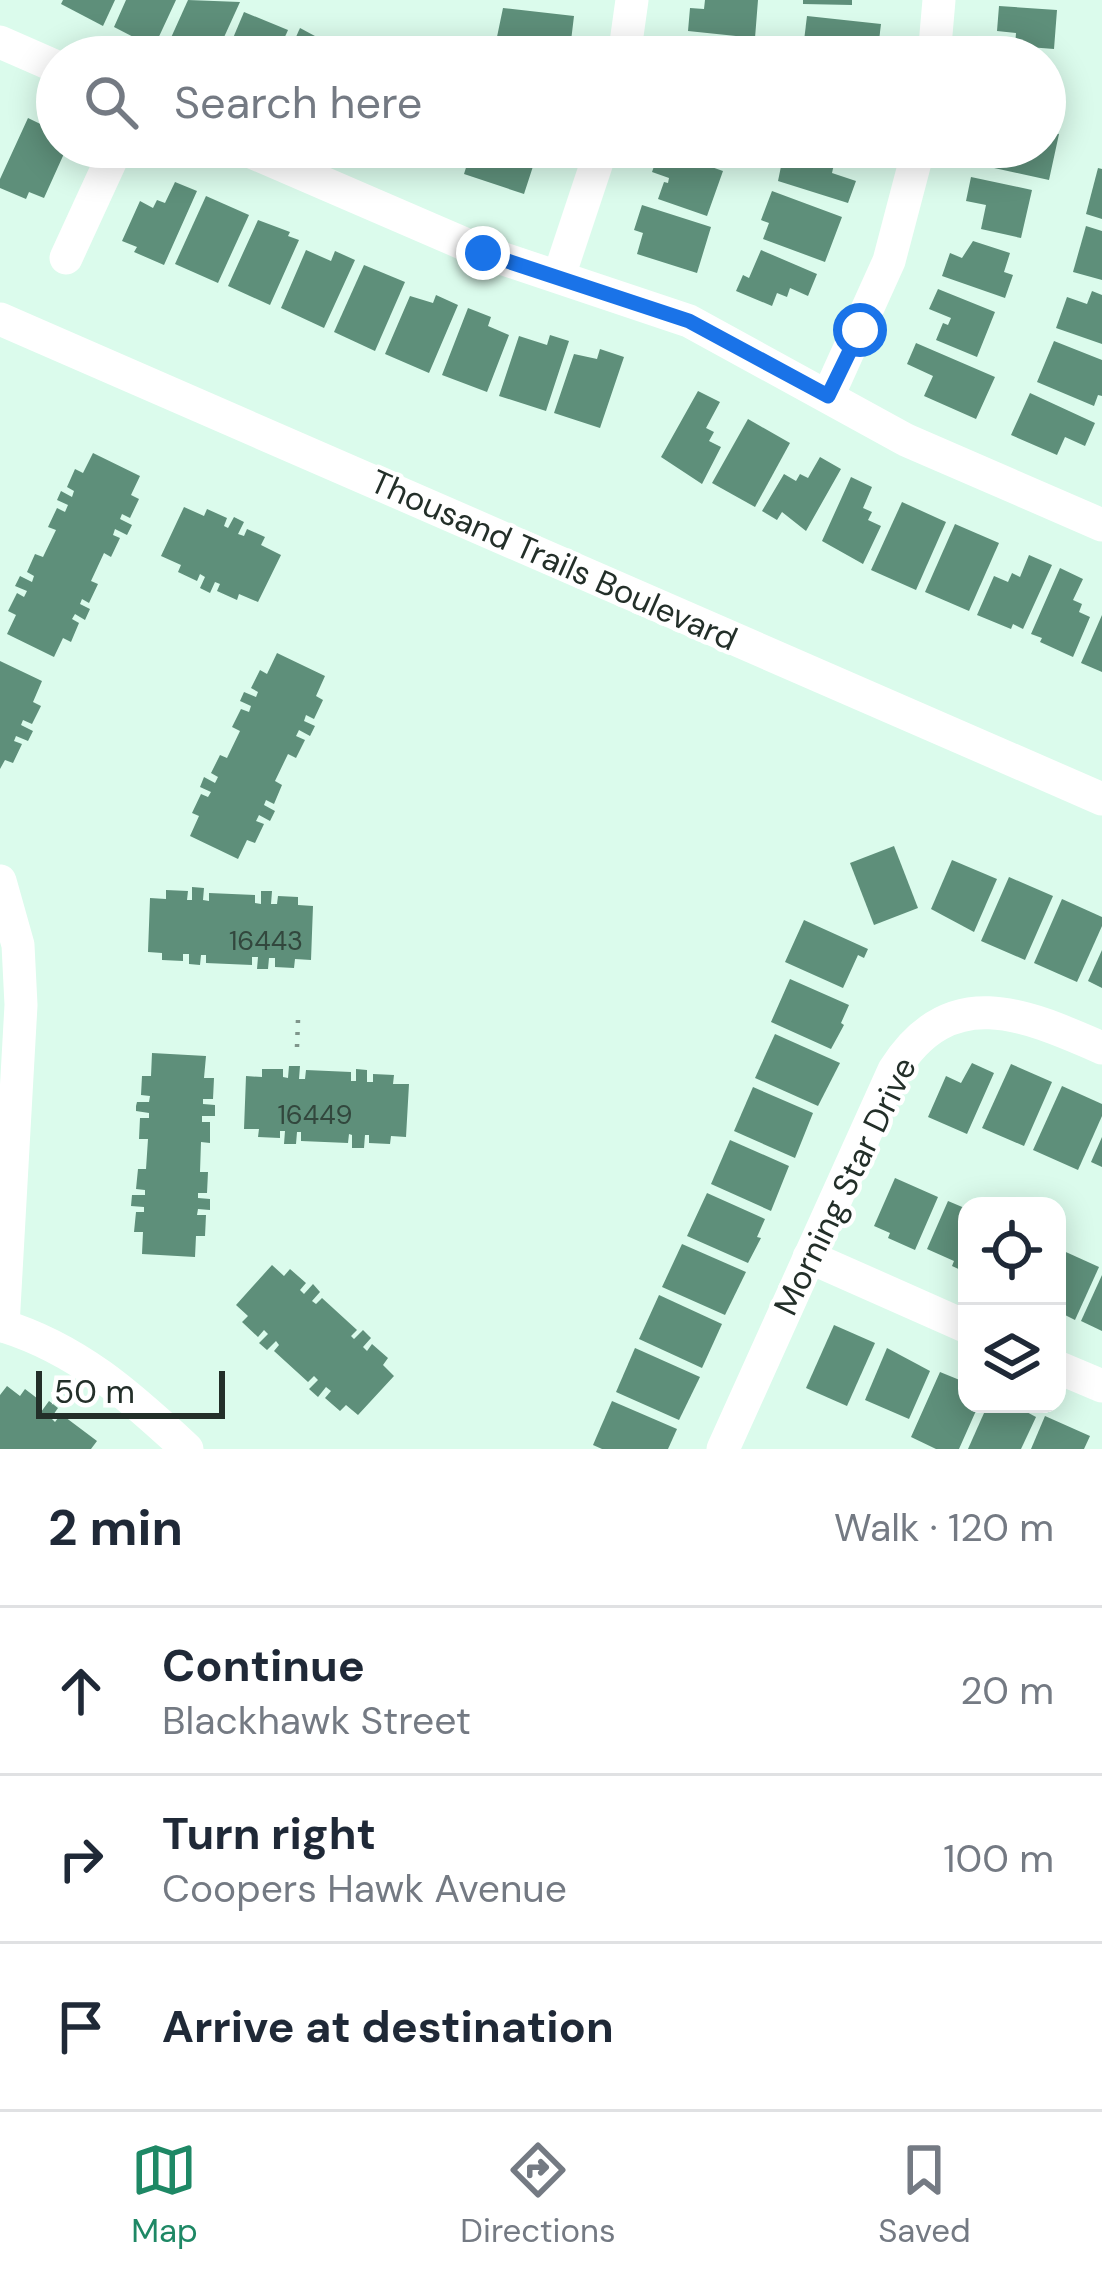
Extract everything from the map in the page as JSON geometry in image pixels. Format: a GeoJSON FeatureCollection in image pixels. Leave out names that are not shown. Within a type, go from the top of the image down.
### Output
{"type":"FeatureCollection","features":[{"type":"Feature","properties":{"kind":"street"},"geometry":{"type":"LineString","coordinates":[[627,36],[632,0]]}},
{"type":"Feature","properties":{"kind":"street"},"geometry":{"type":"LineString","coordinates":[[936,36],[939,0]]}},
{"type":"Feature","properties":{"kind":"street"},"geometry":{"type":"LineString","coordinates":[[0,42],[36,58]]}},
{"type":"Feature","properties":{"kind":"street"},"geometry":{"type":"LineString","coordinates":[[66,259],[107,168]]}},
{"type":"Feature","properties":{"kind":"street"},"geometry":{"type":"LineString","coordinates":[[288,168],[471,248],[689,321],[906,440],[1102,525]]}},
{"type":"Feature","properties":{"kind":"street"},"geometry":{"type":"LineString","coordinates":[[560,277],[595,168]]}},
{"type":"Feature","properties":{"kind":"street"},"geometry":{"type":"LineString","coordinates":[[828,396],[889,261],[914,168]]}},
{"type":"Feature","properties":{"kind":"street","name":"Thousand Trails Boulevard"},"geometry":{"type":"LineString","coordinates":[[2,319],[1102,799]]}},
{"type":"Feature","properties":{"kind":"street"},"geometry":{"type":"LineString","coordinates":[[0,881],[18,945],[21,1005],[2,1326],[92,1367],[187,1449]]}},
{"type":"Feature","properties":{"kind":"street"},"geometry":{"type":"LineString","coordinates":[[926,992],[942,1022]]}},
{"type":"Feature","properties":{"kind":"street","name":"Morning Star Drive"},"geometry":{"type":"LineString","coordinates":[[723,1449],[894,1070],[914,1042],[942,1022],[994,1012],[1052,1027],[1102,1048]]}},
{"type":"Feature","properties":{"kind":"street"},"geometry":{"type":"LineString","coordinates":[[809,1257],[958,1323]]}},
{"type":"Feature","properties":{"kind":"street"},"geometry":{"type":"LineString","coordinates":[[1066,1370],[1102,1386]]}},
{"type":"Feature","properties":{"kind":"path"},"geometry":{"type":"LineString","coordinates":[[297,1047],[298,1020]]}},
{"type":"Feature","properties":{"kind":"building"},"geometry":{"type":"Polygon","coordinates":[[[63,0],[115,0],[103,26],[61,4],[63,0]]]}},
{"type":"Feature","properties":{"kind":"building"},"geometry":{"type":"Polygon","coordinates":[[[126,0],[176,0],[159,36],[131,36],[114,27],[126,0]]]}},
{"type":"Feature","properties":{"kind":"building"},"geometry":{"type":"Polygon","coordinates":[[[188,0],[240,2],[225,36],[172,36],[188,0]]]}},
{"type":"Feature","properties":{"kind":"building"},"geometry":{"type":"Polygon","coordinates":[[[705,0],[758,0],[755,36],[688,31],[690,8],[704,9],[705,0]]]}},
{"type":"Feature","properties":{"kind":"building"},"geometry":{"type":"Polygon","coordinates":[[[803,0],[852,0],[852,5],[803,4],[803,0]]]}},
{"type":"Feature","properties":{"kind":"building"},"geometry":{"type":"Polygon","coordinates":[[[999,6],[1057,10],[1055,36],[997,31],[999,6]]]}},
{"type":"Feature","properties":{"kind":"building"},"geometry":{"type":"Polygon","coordinates":[[[503,8],[574,16],[572,36],[497,36],[503,8]]]}},
{"type":"Feature","properties":{"kind":"building"},"geometry":{"type":"Polygon","coordinates":[[[244,12],[288,30],[285,36],[234,36],[244,12]]]}},
{"type":"Feature","properties":{"kind":"building"},"geometry":{"type":"Polygon","coordinates":[[[807,16],[881,24],[880,36],[805,36],[807,16]]]}},
{"type":"Feature","properties":{"kind":"building"},"geometry":{"type":"Polygon","coordinates":[[[28,118],[36,122],[36,168],[58,168],[44,198],[29,192],[26,199],[0,188],[28,118]]]}},
{"type":"Feature","properties":{"kind":"building"},"geometry":{"type":"Polygon","coordinates":[[[466,168],[532,168],[524,194],[464,174],[466,168]]]}},
{"type":"Feature","properties":{"kind":"building"},"geometry":{"type":"Polygon","coordinates":[[[653,168],[723,171],[707,216],[658,199],[669,178],[652,172],[653,168]]]}},
{"type":"Feature","properties":{"kind":"building"},"geometry":{"type":"Polygon","coordinates":[[[781,168],[833,168],[832,173],[856,181],[848,203],[778,181],[781,168]]]}},
{"type":"Feature","properties":{"kind":"building"},"geometry":{"type":"Polygon","coordinates":[[[994,168],[1052,168],[1049,180],[994,168]]]}},
{"type":"Feature","properties":{"kind":"building"},"geometry":{"type":"Polygon","coordinates":[[[1098,168],[1102,169],[1102,219],[1086,214],[1098,168]]]}},
{"type":"Feature","properties":{"kind":"building"},"geometry":{"type":"Polygon","coordinates":[[[971,177],[1032,190],[1021,238],[981,229],[986,205],[966,201],[971,177]]]}},
{"type":"Feature","properties":{"kind":"building"},"geometry":{"type":"Polygon","coordinates":[[[175,182],[197,191],[164,265],[122,241],[140,201],[153,208],[157,200],[165,203],[175,182]]]}},
{"type":"Feature","properties":{"kind":"building"},"geometry":{"type":"Polygon","coordinates":[[[772,191],[842,217],[825,262],[763,239],[769,223],[761,220],[772,191]]]}},
{"type":"Feature","properties":{"kind":"building"},"geometry":{"type":"Polygon","coordinates":[[[206,196],[249,215],[218,283],[175,264],[206,196]]]}},
{"type":"Feature","properties":{"kind":"building"},"geometry":{"type":"Polygon","coordinates":[[[642,205],[711,227],[697,273],[637,254],[643,233],[634,230],[642,205]]]}},
{"type":"Feature","properties":{"kind":"building"},"geometry":{"type":"Polygon","coordinates":[[[258,220],[299,240],[270,305],[228,286],[258,220]]]}},
{"type":"Feature","properties":{"kind":"building"},"geometry":{"type":"Polygon","coordinates":[[[1086,226],[1102,231],[1102,280],[1073,272],[1086,226]]]}},
{"type":"Feature","properties":{"kind":"building"},"geometry":{"type":"Polygon","coordinates":[[[973,241],[1010,253],[1004,272],[1013,275],[1005,298],[942,276],[950,253],[962,258],[973,241]]]}},
{"type":"Feature","properties":{"kind":"building"},"geometry":{"type":"Polygon","coordinates":[[[306,250],[331,261],[335,251],[355,260],[324,328],[281,308],[306,250]]]}},
{"type":"Feature","properties":{"kind":"building"},"geometry":{"type":"Polygon","coordinates":[[[761,250],[817,274],[808,296],[790,288],[787,297],[777,293],[772,306],[736,291],[743,275],[749,278],[761,250]]]}},
{"type":"Feature","properties":{"kind":"building"},"geometry":{"type":"Polygon","coordinates":[[[364,265],[405,282],[375,351],[334,332],[364,265]]]}},
{"type":"Feature","properties":{"kind":"building"},"geometry":{"type":"Polygon","coordinates":[[[938,289],[995,312],[977,357],[936,340],[943,323],[948,325],[951,318],[929,309],[938,289]]]}},
{"type":"Feature","properties":{"kind":"building"},"geometry":{"type":"Polygon","coordinates":[[[1092,291],[1102,295],[1102,344],[1056,328],[1067,297],[1087,304],[1092,291]]]}},
{"type":"Feature","properties":{"kind":"building"},"geometry":{"type":"Polygon","coordinates":[[[436,295],[458,305],[429,373],[385,354],[410,296],[433,303],[436,295]]]}},
{"type":"Feature","properties":{"kind":"building"},"geometry":{"type":"Polygon","coordinates":[[[468,308],[491,317],[488,326],[509,335],[487,392],[442,375],[468,308]]]}},
{"type":"Feature","properties":{"kind":"building"},"geometry":{"type":"Polygon","coordinates":[[[550,335],[569,341],[546,411],[499,396],[519,336],[547,345],[550,335]]]}},
{"type":"Feature","properties":{"kind":"building"},"geometry":{"type":"Polygon","coordinates":[[[1054,341],[1102,360],[1102,396],[1098,395],[1094,406],[1037,382],[1054,341]]]}},
{"type":"Feature","properties":{"kind":"building"},"geometry":{"type":"Polygon","coordinates":[[[916,343],[995,377],[976,419],[924,396],[933,376],[907,364],[916,343]]]}},
{"type":"Feature","properties":{"kind":"building"},"geometry":{"type":"Polygon","coordinates":[[[600,349],[624,357],[600,428],[554,413],[574,354],[597,359],[600,349]]]}},
{"type":"Feature","properties":{"kind":"building"},"geometry":{"type":"Polygon","coordinates":[[[698,391],[720,402],[706,428],[714,432],[709,441],[721,447],[702,484],[661,457],[698,391]]]}},
{"type":"Feature","properties":{"kind":"building"},"geometry":{"type":"Polygon","coordinates":[[[1030,393],[1095,423],[1085,446],[1065,437],[1057,455],[1011,435],[1030,393]]]}},
{"type":"Feature","properties":{"kind":"building"},"geometry":{"type":"Polygon","coordinates":[[[748,419],[790,443],[755,507],[712,483],[748,419]]]}},
{"type":"Feature","properties":{"kind":"building"},"geometry":{"type":"Polygon","coordinates":[[[93,453],[140,476],[131,495],[139,499],[130,518],[122,514],[120,519],[132,525],[127,535],[115,529],[113,535],[120,538],[111,557],[104,553],[91,581],[98,584],[89,603],[82,599],[80,604],[90,609],[85,620],[75,614],[72,619],[79,623],[71,642],[63,638],[54,657],[7,634],[16,615],[8,611],[17,593],[24,597],[27,591],[15,586],[20,576],[32,582],[34,576],[27,572],[35,554],[43,557],[56,530],[48,527],[57,508],[65,512],[68,505],[57,500],[61,491],[72,497],[74,491],[67,487],[75,469],[83,473],[93,453]]]}},
{"type":"Feature","properties":{"kind":"building"},"geometry":{"type":"Polygon","coordinates":[[[820,457],[841,469],[806,531],[782,512],[777,520],[762,511],[784,474],[796,481],[800,474],[808,478],[820,457]]]}},
{"type":"Feature","properties":{"kind":"building"},"geometry":{"type":"Polygon","coordinates":[[[851,477],[872,487],[863,508],[872,512],[868,520],[881,526],[863,564],[822,541],[851,477]]]}},
{"type":"Feature","properties":{"kind":"building"},"geometry":{"type":"Polygon","coordinates":[[[902,502],[946,522],[916,590],[871,570],[902,502]]]}},
{"type":"Feature","properties":{"kind":"building"},"geometry":{"type":"Polygon","coordinates":[[[184,507],[204,516],[207,509],[227,518],[224,526],[228,528],[234,517],[244,522],[238,534],[244,536],[247,529],[265,537],[261,545],[281,555],[258,602],[217,591],[220,584],[215,582],[210,593],[200,588],[205,577],[200,574],[197,581],[178,572],[181,565],[161,556],[184,507]]]}},
{"type":"Feature","properties":{"kind":"building"},"geometry":{"type":"Polygon","coordinates":[[[955,524],[999,543],[969,611],[925,592],[955,524]]]}},
{"type":"Feature","properties":{"kind":"building"},"geometry":{"type":"Polygon","coordinates":[[[1029,555],[1052,565],[1023,629],[977,615],[994,576],[1008,582],[1012,573],[1020,577],[1029,555]]]}},
{"type":"Feature","properties":{"kind":"building"},"geometry":{"type":"Polygon","coordinates":[[[1060,568],[1083,579],[1073,600],[1082,604],[1079,612],[1090,617],[1073,657],[1031,634],[1060,568]]]}},
{"type":"Feature","properties":{"kind":"building"},"geometry":{"type":"Polygon","coordinates":[[[1102,615],[1102,672],[1081,663],[1102,615]]]}},
{"type":"Feature","properties":{"kind":"building"},"geometry":{"type":"Polygon","coordinates":[[[277,653],[325,676],[316,696],[323,700],[314,719],[306,715],[304,721],[315,726],[310,736],[299,730],[296,736],[305,740],[296,758],[288,754],[275,781],[282,785],[274,804],[266,800],[264,805],[275,811],[270,821],[259,815],[256,821],[264,824],[255,843],[247,840],[238,859],[190,836],[199,816],[192,813],[201,794],[208,797],[211,792],[200,787],[204,777],[215,783],[218,777],[211,773],[220,755],[227,758],[240,731],[232,727],[241,709],[249,712],[251,706],[240,701],[244,692],[256,697],[258,692],[251,688],[260,670],[267,674],[277,653]]]}},
{"type":"Feature","properties":{"kind":"building"},"geometry":{"type":"Polygon","coordinates":[[[0,661],[42,681],[33,702],[41,706],[32,724],[23,720],[21,725],[33,731],[28,741],[16,736],[14,741],[22,744],[13,763],[5,760],[0,769],[0,661]]]}},
{"type":"Feature","properties":{"kind":"building"},"geometry":{"type":"Polygon","coordinates":[[[894,846],[918,908],[874,925],[850,863],[894,846]]]}},
{"type":"Feature","properties":{"kind":"building"},"geometry":{"type":"Polygon","coordinates":[[[952,860],[997,879],[974,932],[931,909],[952,860]]]}},
{"type":"Feature","properties":{"kind":"building"},"geometry":{"type":"Polygon","coordinates":[[[1009,877],[1053,896],[1025,960],[981,941],[1009,877]]]}},
{"type":"Feature","properties":{"kind":"building"},"geometry":{"type":"Polygon","coordinates":[[[192,887],[204,888],[203,900],[209,901],[209,893],[255,895],[255,903],[261,904],[261,891],[272,891],[271,904],[277,904],[278,896],[298,897],[298,905],[313,906],[311,960],[295,959],[294,968],[275,967],[275,958],[269,958],[268,969],[257,969],[258,957],[252,957],[252,965],[206,963],[206,955],[201,955],[200,965],[189,964],[189,954],[183,954],[183,961],[162,960],[162,953],[148,952],[150,898],[166,899],[166,890],[188,891],[187,900],[192,900],[192,887]]]}},
{"type":"Feature","properties":{"kind":"building"},"geometry":{"type":"Polygon","coordinates":[[[1062,899],[1102,917],[1077,982],[1034,963],[1062,899]]]}},
{"type":"Feature","properties":{"kind":"building"},"geometry":{"type":"Polygon","coordinates":[[[804,920],[868,949],[864,958],[858,955],[843,988],[785,962],[804,920]]]}},
{"type":"Feature","properties":{"kind":"building"},"geometry":{"type":"Polygon","coordinates":[[[1102,950],[1102,988],[1088,981],[1102,950]]]}},
{"type":"Feature","properties":{"kind":"building"},"geometry":{"type":"Polygon","coordinates":[[[790,979],[849,1005],[831,1049],[771,1022],[790,979]]]}},
{"type":"Feature","properties":{"kind":"building"},"geometry":{"type":"Polygon","coordinates":[[[775,1034],[840,1063],[818,1106],[755,1078],[775,1034]]]}},
{"type":"Feature","properties":{"kind":"building"},"geometry":{"type":"Polygon","coordinates":[[[152,1053],[206,1056],[204,1078],[214,1078],[213,1099],[203,1099],[203,1104],[215,1105],[215,1116],[202,1116],[202,1122],[210,1122],[210,1143],[201,1142],[200,1172],[208,1172],[207,1193],[198,1193],[198,1198],[210,1199],[210,1210],[198,1209],[197,1215],[206,1215],[205,1236],[196,1236],[195,1257],[142,1254],[143,1232],[134,1232],[136,1212],[144,1212],[144,1207],[131,1206],[132,1195],[145,1195],[145,1190],[136,1189],[138,1169],[146,1169],[148,1139],[139,1139],[140,1118],[149,1118],[149,1113],[136,1111],[136,1106],[149,1102],[150,1096],[141,1095],[142,1076],[151,1076],[152,1053]]]}},
{"type":"Feature","properties":{"kind":"building"},"geometry":{"type":"Polygon","coordinates":[[[972,1063],[994,1073],[967,1134],[928,1117],[946,1076],[961,1083],[972,1063]]]}},
{"type":"Feature","properties":{"kind":"building"},"geometry":{"type":"Polygon","coordinates":[[[1011,1064],[1052,1082],[1024,1146],[982,1128],[1011,1064]]]}},
{"type":"Feature","properties":{"kind":"building"},"geometry":{"type":"Polygon","coordinates":[[[289,1066],[300,1066],[299,1079],[305,1079],[306,1070],[351,1072],[351,1081],[356,1081],[356,1069],[367,1070],[367,1082],[373,1082],[373,1074],[394,1075],[393,1084],[409,1084],[406,1137],[391,1136],[390,1144],[369,1143],[365,1135],[364,1148],[352,1148],[349,1134],[348,1143],[301,1141],[301,1132],[297,1132],[296,1144],[284,1144],[285,1131],[280,1131],[280,1138],[258,1137],[259,1129],[244,1129],[246,1076],[262,1077],[262,1069],[283,1069],[283,1077],[288,1078],[289,1066]]]}},
{"type":"Feature","properties":{"kind":"building"},"geometry":{"type":"Polygon","coordinates":[[[1062,1086],[1102,1104],[1102,1116],[1078,1170],[1033,1150],[1062,1086]]]}},
{"type":"Feature","properties":{"kind":"building"},"geometry":{"type":"Polygon","coordinates":[[[753,1087],[813,1113],[795,1158],[734,1131],[753,1087]]]}},
{"type":"Feature","properties":{"kind":"building"},"geometry":{"type":"Polygon","coordinates":[[[1102,1137],[1102,1167],[1091,1162],[1102,1137]]]}},
{"type":"Feature","properties":{"kind":"building"},"geometry":{"type":"Polygon","coordinates":[[[730,1140],[789,1166],[771,1211],[711,1184],[730,1140]]]}},
{"type":"Feature","properties":{"kind":"building"},"geometry":{"type":"Polygon","coordinates":[[[895,1178],[938,1197],[915,1250],[874,1226],[895,1178]]]}},
{"type":"Feature","properties":{"kind":"building"},"geometry":{"type":"Polygon","coordinates":[[[707,1193],[765,1219],[748,1263],[687,1236],[707,1193]]]}},
{"type":"Feature","properties":{"kind":"building"},"geometry":{"type":"Polygon","coordinates":[[[948,1201],[958,1205],[958,1269],[952,1266],[954,1261],[927,1249],[948,1201]]]}},
{"type":"Feature","properties":{"kind":"building"},"geometry":{"type":"Polygon","coordinates":[[[682,1244],[746,1272],[725,1315],[662,1287],[682,1244]]]}},
{"type":"Feature","properties":{"kind":"building"},"geometry":{"type":"Polygon","coordinates":[[[1066,1252],[1099,1267],[1075,1320],[1066,1316],[1066,1252]]]}},
{"type":"Feature","properties":{"kind":"building"},"geometry":{"type":"Polygon","coordinates":[[[272,1265],[284,1276],[290,1269],[306,1283],[300,1290],[304,1294],[313,1284],[320,1292],[312,1301],[316,1304],[322,1298],[357,1330],[351,1336],[354,1339],[363,1330],[371,1338],[363,1347],[367,1351],[372,1344],[388,1358],[383,1365],[394,1376],[358,1415],[346,1405],[340,1411],[325,1398],[331,1391],[326,1387],[318,1397],[309,1389],[318,1380],[314,1376],[308,1382],[274,1351],[279,1345],[276,1341],[267,1350],[259,1343],[268,1334],[264,1330],[258,1337],[242,1322],[248,1316],[236,1305],[272,1265]]]}},
{"type":"Feature","properties":{"kind":"building"},"geometry":{"type":"Polygon","coordinates":[[[1102,1275],[1102,1331],[1081,1321],[1102,1275]]]}},
{"type":"Feature","properties":{"kind":"building"},"geometry":{"type":"Polygon","coordinates":[[[659,1295],[722,1324],[702,1368],[639,1339],[659,1295]]]}},
{"type":"Feature","properties":{"kind":"building"},"geometry":{"type":"Polygon","coordinates":[[[834,1325],[875,1343],[847,1406],[806,1388],[834,1325]]]}},
{"type":"Feature","properties":{"kind":"building"},"geometry":{"type":"Polygon","coordinates":[[[635,1348],[700,1377],[679,1420],[616,1392],[635,1348]]]}},
{"type":"Feature","properties":{"kind":"building"},"geometry":{"type":"Polygon","coordinates":[[[887,1348],[930,1371],[909,1419],[865,1400],[887,1348]]]}},
{"type":"Feature","properties":{"kind":"building"},"geometry":{"type":"Polygon","coordinates":[[[940,1372],[958,1379],[958,1413],[975,1413],[959,1449],[936,1449],[911,1437],[940,1372]]]}},
{"type":"Feature","properties":{"kind":"building"},"geometry":{"type":"Polygon","coordinates":[[[7,1386],[20,1396],[25,1389],[42,1402],[37,1409],[41,1412],[49,1401],[58,1408],[51,1418],[55,1422],[61,1414],[97,1441],[91,1449],[0,1449],[0,1395],[7,1386]]]}},
{"type":"Feature","properties":{"kind":"building"},"geometry":{"type":"Polygon","coordinates":[[[612,1401],[677,1429],[668,1449],[593,1445],[612,1401]]]}},
{"type":"Feature","properties":{"kind":"building"},"geometry":{"type":"Polygon","coordinates":[[[984,1413],[1036,1417],[1021,1449],[968,1449],[984,1413]]]}},
{"type":"Feature","properties":{"kind":"building"},"geometry":{"type":"Polygon","coordinates":[[[1045,1416],[1090,1436],[1084,1449],[1031,1449],[1045,1416]]]}},
{"type":"Feature","properties":{"kind":"route"},"geometry":{"type":"LineString","coordinates":[[483,253],[673,314],[828,396],[860,330]]}}]}
